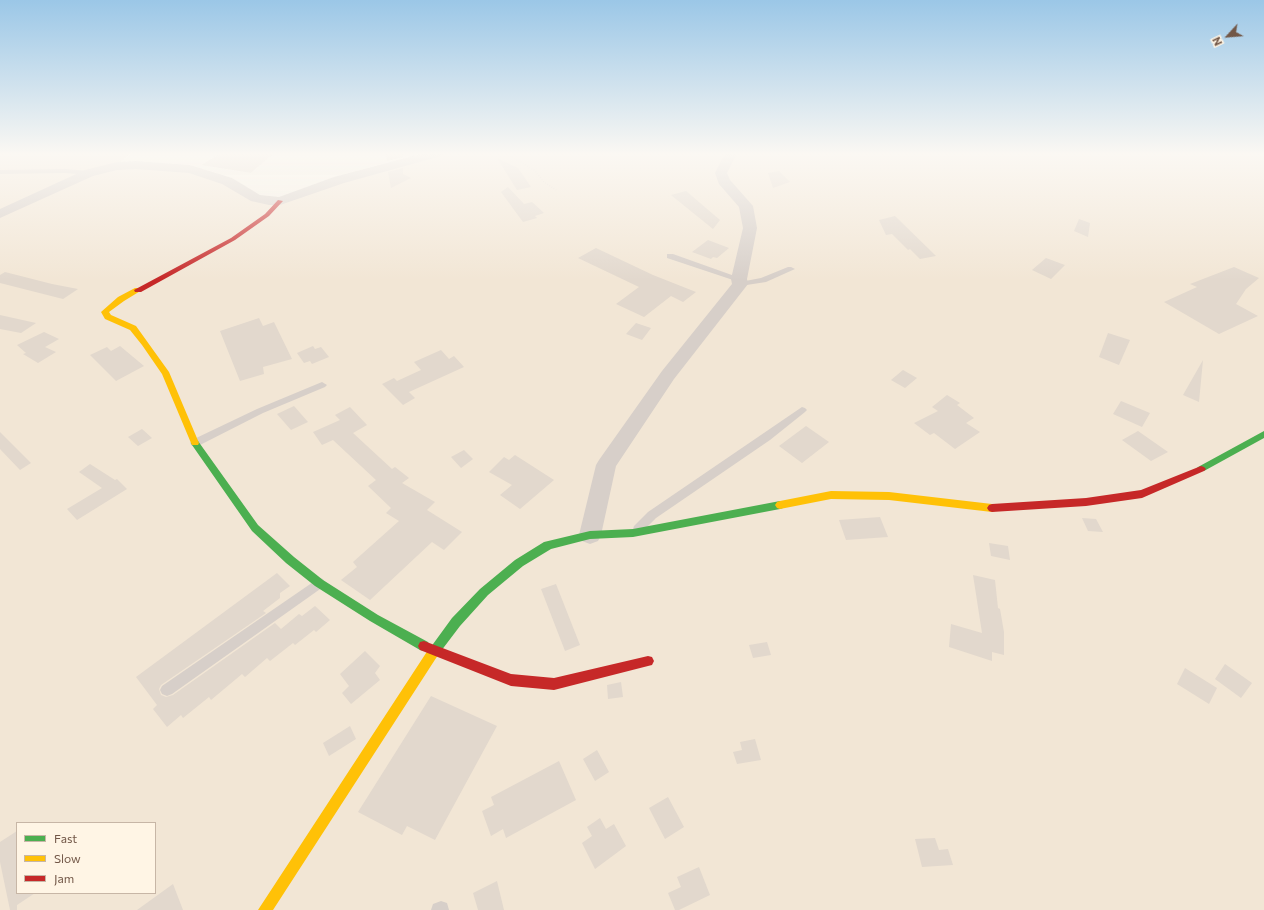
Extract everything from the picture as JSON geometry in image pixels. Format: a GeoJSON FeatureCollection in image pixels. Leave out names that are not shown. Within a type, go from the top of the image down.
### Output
{"type":"FeatureCollection","features":[{"type":"Feature","properties":{"kind":"street"},"geometry":{"type":"LineString","coordinates":[[0,214],[40,195]]}},
{"type":"Feature","properties":{"kind":"street"},"geometry":{"type":"LineString","coordinates":[[252,195],[269,202],[280,201],[296,195]]}},
{"type":"Feature","properties":{"kind":"street"},"geometry":{"type":"LineString","coordinates":[[590,536],[606,465],[668,375],[739,282],[750,228],[746,206],[737,195]]}},
{"type":"Feature","properties":{"kind":"street"},"geometry":{"type":"LineString","coordinates":[[280,201],[267,215],[233,239],[121,299],[105,312],[108,317],[133,328],[145,343],[166,374],[195,443],[255,528],[290,560],[319,583],[374,618],[434,651],[510,680],[554,684],[648,661]]}},
{"type":"Feature","properties":{"kind":"street"},"geometry":{"type":"LineString","coordinates":[[265,910],[434,651],[456,622],[475,602],[520,563],[548,545],[590,536],[633,533],[830,495],[889,496],[992,508],[1086,502],[1142,494],[1195,472],[1264,434]]}},
{"type":"Feature","properties":{"kind":"lane"},"geometry":{"type":"LineString","coordinates":[[670,256],[739,282],[763,280],[791,269]]}},
{"type":"Feature","properties":{"kind":"lane"},"geometry":{"type":"LineString","coordinates":[[195,443],[260,411],[322,385]]}},
{"type":"Feature","properties":{"kind":"lane"},"geometry":{"type":"LineString","coordinates":[[633,533],[652,515],[768,437],[802,410]]}},
{"type":"Feature","properties":{"kind":"lane"},"geometry":{"type":"LineString","coordinates":[[167,690],[319,583]]}},
{"type":"Feature","properties":{"kind":"shaded area"},"geometry":{"type":"Polygon","coordinates":[[[0,195],[260,195],[272,200],[287,195],[1264,195],[1264,910],[0,910],[0,195]]]}},
{"type":"Feature","properties":{"kind":"building"},"geometry":{"type":"Polygon","coordinates":[[[504,195],[516,195],[524,204],[532,202],[544,213],[535,216],[537,218],[523,222],[504,195]]]}},
{"type":"Feature","properties":{"kind":"building"},"geometry":{"type":"Polygon","coordinates":[[[672,195],[691,195],[720,220],[713,229],[672,195]]]}},
{"type":"Feature","properties":{"kind":"building"},"geometry":{"type":"Polygon","coordinates":[[[895,216],[936,256],[920,259],[910,249],[908,250],[892,234],[886,235],[879,220],[895,216]]]}},
{"type":"Feature","properties":{"kind":"building"},"geometry":{"type":"Polygon","coordinates":[[[1079,219],[1090,223],[1088,237],[1074,231],[1079,219]]]}},
{"type":"Feature","properties":{"kind":"building"},"geometry":{"type":"Polygon","coordinates":[[[708,240],[729,248],[717,258],[713,257],[711,259],[692,252],[708,240]]]}},
{"type":"Feature","properties":{"kind":"building"},"geometry":{"type":"Polygon","coordinates":[[[596,248],[653,275],[696,292],[683,302],[671,296],[644,317],[616,304],[639,287],[578,258],[596,248]]]}},
{"type":"Feature","properties":{"kind":"building"},"geometry":{"type":"Polygon","coordinates":[[[1046,258],[1065,265],[1051,279],[1032,270],[1046,258]]]}},
{"type":"Feature","properties":{"kind":"building"},"geometry":{"type":"Polygon","coordinates":[[[1234,267],[1259,278],[1246,289],[1236,304],[1258,316],[1219,334],[1164,302],[1197,287],[1190,284],[1234,267]]]}},
{"type":"Feature","properties":{"kind":"building"},"geometry":{"type":"Polygon","coordinates":[[[5,272],[78,289],[63,299],[0,283],[0,275],[5,272]]]}},
{"type":"Feature","properties":{"kind":"building"},"geometry":{"type":"Polygon","coordinates":[[[0,315],[36,323],[21,333],[0,329],[0,315]]]}},
{"type":"Feature","properties":{"kind":"building"},"geometry":{"type":"Polygon","coordinates":[[[259,318],[263,326],[274,322],[292,359],[263,367],[264,374],[240,381],[220,331],[259,318]]]}},
{"type":"Feature","properties":{"kind":"building"},"geometry":{"type":"Polygon","coordinates":[[[636,323],[651,328],[642,340],[626,334],[636,323]]]}},
{"type":"Feature","properties":{"kind":"building"},"geometry":{"type":"Polygon","coordinates":[[[44,332],[59,339],[45,347],[56,352],[38,363],[23,354],[26,353],[17,345],[44,332]]]}},
{"type":"Feature","properties":{"kind":"building"},"geometry":{"type":"Polygon","coordinates":[[[1108,333],[1130,340],[1119,365],[1099,357],[1108,333]]]}},
{"type":"Feature","properties":{"kind":"building"},"geometry":{"type":"Polygon","coordinates":[[[120,346],[144,366],[116,381],[90,355],[107,347],[111,351],[120,346]]]}},
{"type":"Feature","properties":{"kind":"building"},"geometry":{"type":"Polygon","coordinates":[[[313,346],[315,349],[321,347],[329,357],[312,364],[310,361],[304,363],[297,353],[313,346]]]}},
{"type":"Feature","properties":{"kind":"building"},"geometry":{"type":"Polygon","coordinates":[[[441,350],[449,359],[454,356],[464,367],[409,392],[415,398],[403,405],[382,384],[394,378],[397,381],[421,370],[414,362],[441,350]]]}},
{"type":"Feature","properties":{"kind":"building"},"geometry":{"type":"Polygon","coordinates":[[[1203,360],[1199,402],[1183,395],[1203,360]]]}},
{"type":"Feature","properties":{"kind":"building"},"geometry":{"type":"Polygon","coordinates":[[[903,370],[917,378],[905,388],[891,380],[903,370]]]}},
{"type":"Feature","properties":{"kind":"building"},"geometry":{"type":"Polygon","coordinates":[[[947,395],[960,403],[957,405],[974,418],[966,423],[980,432],[955,449],[934,433],[930,435],[914,423],[938,411],[932,407],[947,395]]]}},
{"type":"Feature","properties":{"kind":"building"},"geometry":{"type":"Polygon","coordinates":[[[1121,401],[1150,413],[1142,427],[1113,414],[1121,401]]]}},
{"type":"Feature","properties":{"kind":"building"},"geometry":{"type":"Polygon","coordinates":[[[294,406],[308,422],[291,430],[277,414],[294,406]]]}},
{"type":"Feature","properties":{"kind":"building"},"geometry":{"type":"Polygon","coordinates":[[[350,407],[367,425],[353,433],[392,469],[395,467],[409,478],[402,483],[435,502],[427,510],[462,532],[444,550],[432,542],[370,600],[341,580],[357,567],[353,562],[399,521],[386,513],[391,508],[368,486],[376,480],[333,440],[322,445],[313,432],[340,420],[335,415],[350,407]]]}},
{"type":"Feature","properties":{"kind":"building"},"geometry":{"type":"Polygon","coordinates":[[[806,426],[829,442],[802,463],[779,446],[806,426]]]}},
{"type":"Feature","properties":{"kind":"building"},"geometry":{"type":"Polygon","coordinates":[[[142,429],[152,438],[138,446],[128,437],[142,429]]]}},
{"type":"Feature","properties":{"kind":"building"},"geometry":{"type":"Polygon","coordinates":[[[1138,431],[1168,452],[1151,461],[1122,440],[1138,431]]]}},
{"type":"Feature","properties":{"kind":"building"},"geometry":{"type":"Polygon","coordinates":[[[0,432],[31,463],[20,470],[0,449],[0,432]]]}},
{"type":"Feature","properties":{"kind":"building"},"geometry":{"type":"Polygon","coordinates":[[[464,450],[473,459],[461,468],[451,457],[464,450]]]}},
{"type":"Feature","properties":{"kind":"building"},"geometry":{"type":"Polygon","coordinates":[[[515,455],[554,480],[520,509],[500,495],[512,485],[489,472],[504,457],[509,460],[515,455]]]}},
{"type":"Feature","properties":{"kind":"building"},"geometry":{"type":"Polygon","coordinates":[[[90,464],[115,480],[117,479],[127,489],[77,520],[67,509],[102,488],[79,472],[90,464]]]}},
{"type":"Feature","properties":{"kind":"building"},"geometry":{"type":"Polygon","coordinates":[[[880,517],[888,537],[846,540],[839,520],[880,517]]]}},
{"type":"Feature","properties":{"kind":"building"},"geometry":{"type":"Polygon","coordinates":[[[1082,518],[1096,519],[1103,532],[1088,531],[1082,518]]]}},
{"type":"Feature","properties":{"kind":"building"},"geometry":{"type":"Polygon","coordinates":[[[989,543],[1008,546],[1010,560],[991,556],[989,543]]]}},
{"type":"Feature","properties":{"kind":"building"},"geometry":{"type":"Polygon","coordinates":[[[277,573],[290,586],[280,593],[280,598],[263,611],[266,613],[161,685],[159,689],[161,695],[166,697],[173,695],[275,623],[281,629],[299,614],[302,616],[315,606],[330,620],[316,632],[314,630],[295,645],[293,643],[270,661],[267,658],[245,677],[242,674],[211,700],[209,697],[183,718],[181,715],[167,727],[153,709],[157,705],[136,677],[277,573]]]}},
{"type":"Feature","properties":{"kind":"building"},"geometry":{"type":"Polygon","coordinates":[[[973,575],[995,580],[998,608],[1000,609],[1004,632],[1004,655],[992,652],[992,661],[949,647],[951,624],[982,633],[973,575]]]}},
{"type":"Feature","properties":{"kind":"building"},"geometry":{"type":"Polygon","coordinates":[[[556,584],[580,645],[565,651],[541,589],[556,584]]]}},
{"type":"Feature","properties":{"kind":"building"},"geometry":{"type":"Polygon","coordinates":[[[767,642],[771,655],[753,658],[749,645],[767,642]]]}},
{"type":"Feature","properties":{"kind":"building"},"geometry":{"type":"Polygon","coordinates":[[[365,651],[380,666],[375,673],[380,680],[351,704],[342,693],[349,686],[340,674],[365,651]]]}},
{"type":"Feature","properties":{"kind":"building"},"geometry":{"type":"Polygon","coordinates":[[[1225,664],[1252,683],[1241,698],[1215,679],[1225,664]]]}},
{"type":"Feature","properties":{"kind":"building"},"geometry":{"type":"Polygon","coordinates":[[[1185,668],[1217,688],[1209,704],[1177,684],[1185,668]]]}},
{"type":"Feature","properties":{"kind":"building"},"geometry":{"type":"Polygon","coordinates":[[[621,682],[623,697],[608,699],[607,685],[621,682]]]}},
{"type":"Feature","properties":{"kind":"building"},"geometry":{"type":"Polygon","coordinates":[[[431,696],[497,726],[435,840],[407,826],[402,835],[358,812],[431,696]]]}},
{"type":"Feature","properties":{"kind":"building"},"geometry":{"type":"Polygon","coordinates":[[[350,726],[356,739],[329,756],[323,743],[350,726]]]}},
{"type":"Feature","properties":{"kind":"building"},"geometry":{"type":"Polygon","coordinates":[[[755,739],[761,760],[737,764],[733,752],[742,750],[740,742],[755,739]]]}},
{"type":"Feature","properties":{"kind":"building"},"geometry":{"type":"Polygon","coordinates":[[[597,750],[609,772],[595,781],[583,759],[597,750]]]}},
{"type":"Feature","properties":{"kind":"building"},"geometry":{"type":"Polygon","coordinates":[[[559,761],[576,800],[506,838],[503,829],[491,836],[482,811],[494,805],[491,797],[559,761]]]}},
{"type":"Feature","properties":{"kind":"building"},"geometry":{"type":"Polygon","coordinates":[[[668,797],[684,827],[665,839],[649,808],[668,797]]]}},
{"type":"Feature","properties":{"kind":"building"},"geometry":{"type":"Polygon","coordinates":[[[600,818],[606,829],[614,824],[626,846],[595,869],[582,843],[592,836],[587,827],[600,818]]]}},
{"type":"Feature","properties":{"kind":"building"},"geometry":{"type":"Polygon","coordinates":[[[16,832],[16,894],[34,894],[17,905],[17,910],[10,910],[0,862],[0,842],[16,832]]]}},
{"type":"Feature","properties":{"kind":"building"},"geometry":{"type":"Polygon","coordinates":[[[935,838],[939,850],[948,849],[953,865],[922,867],[915,839],[935,838]]]}},
{"type":"Feature","properties":{"kind":"building"},"geometry":{"type":"Polygon","coordinates":[[[699,867],[710,895],[679,910],[675,910],[668,893],[681,887],[677,877],[699,867]]]}},
{"type":"Feature","properties":{"kind":"building"},"geometry":{"type":"Polygon","coordinates":[[[497,881],[504,910],[478,910],[473,893],[497,881]]]}},
{"type":"Feature","properties":{"kind":"building"},"geometry":{"type":"Polygon","coordinates":[[[173,884],[183,910],[137,910],[173,884]]]}},
{"type":"Feature","properties":{"kind":"traffic: fast"},"geometry":{"type":"LineString","coordinates":[[1201,469],[1264,434]]}},
{"type":"Feature","properties":{"kind":"traffic: fast"},"geometry":{"type":"LineString","coordinates":[[195,443],[255,528],[290,560],[319,583],[374,618],[424,646]]}},
{"type":"Feature","properties":{"kind":"traffic: fast"},"geometry":{"type":"LineString","coordinates":[[434,651],[456,622],[484,592],[519,563],[548,545],[590,535],[633,533],[780,505]]}},
{"type":"Feature","properties":{"kind":"traffic: slow"},"geometry":{"type":"LineString","coordinates":[[138,290],[121,299],[105,312],[108,317],[133,328],[145,343],[166,374],[195,443]]}},
{"type":"Feature","properties":{"kind":"traffic: slow"},"geometry":{"type":"LineString","coordinates":[[780,505],[831,495],[889,496],[992,508]]}},
{"type":"Feature","properties":{"kind":"traffic: slow"},"geometry":{"type":"LineString","coordinates":[[265,910],[434,651]]}},
{"type":"Feature","properties":{"kind":"traffic: jam"},"geometry":{"type":"LineString","coordinates":[[138,290],[233,239],[267,215],[280,201]]}},
{"type":"Feature","properties":{"kind":"traffic: jam"},"geometry":{"type":"LineString","coordinates":[[992,508],[1086,502],[1142,494],[1201,469]]}},
{"type":"Feature","properties":{"kind":"traffic: jam"},"geometry":{"type":"LineString","coordinates":[[424,646],[511,680],[554,684],[648,661]]}}]}
